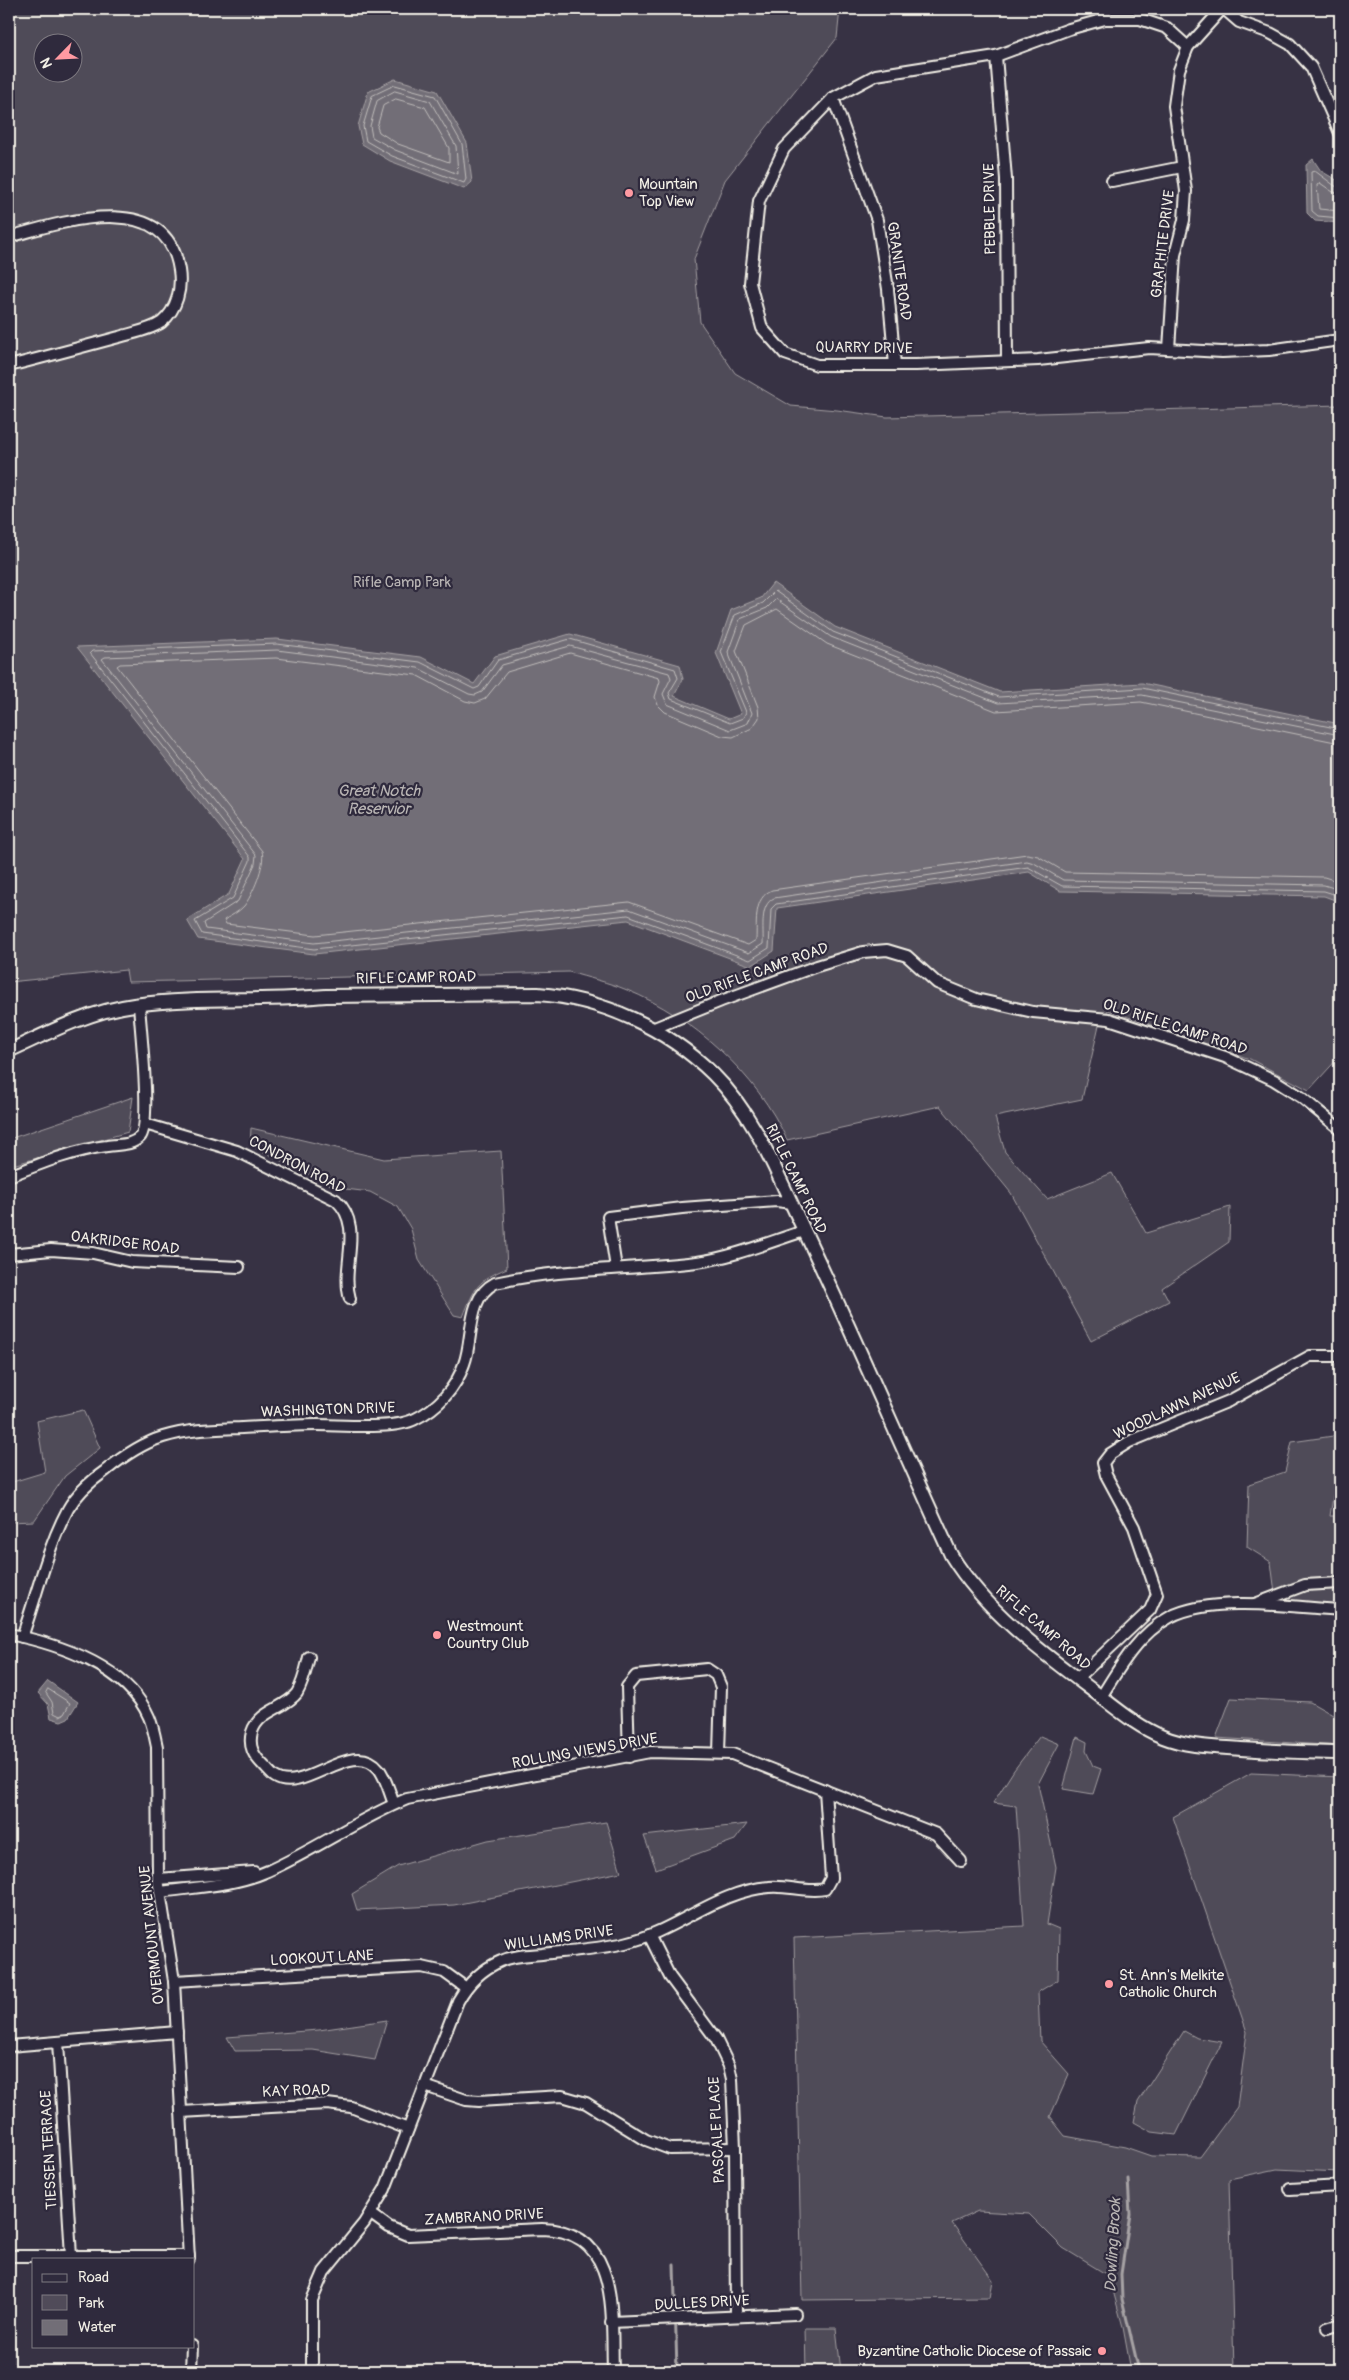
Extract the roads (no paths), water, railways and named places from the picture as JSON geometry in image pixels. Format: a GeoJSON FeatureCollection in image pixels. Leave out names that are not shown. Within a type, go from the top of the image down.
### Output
{"type":"FeatureCollection","features":[{"type":"Feature","properties":{"kind":"street","name":"GRAPHITE DRIVE"},"geometry":{"type":"LineString","coordinates":[[1169,349],[1175,255],[1184,220],[1186,191],[1174,106],[1179,70],[1188,47],[1223,9]]}},
{"type":"Feature","properties":{"kind":"street"},"geometry":{"type":"LineString","coordinates":[[1223,9],[1239,22],[1270,33],[1290,44],[1311,67],[1340,133]]}},
{"type":"Feature","properties":{"kind":"street","name":"QUARRY DRIVE"},"geometry":{"type":"LineString","coordinates":[[1188,47],[1167,28],[1140,19],[1105,19],[1069,29],[996,56],[876,75],[833,98],[784,148],[759,201],[750,283],[762,328],[785,354],[817,365],[895,365],[1038,360],[1149,348],[1222,352],[1269,350],[1340,340]]}},
{"type":"Feature","properties":{"kind":"street","name":"PEBBLE DRIVE"},"geometry":{"type":"LineString","coordinates":[[996,56],[1006,179],[1006,361]]}},
{"type":"Feature","properties":{"kind":"street","name":"GRANITE ROAD"},"geometry":{"type":"LineString","coordinates":[[833,98],[877,220],[888,289],[895,365]]}},
{"type":"Feature","properties":{"kind":"street"},"geometry":{"type":"LineString","coordinates":[[1112,181],[1182,167]]}},
{"type":"Feature","properties":{"kind":"street"},"geometry":{"type":"LineString","coordinates":[[9,237],[52,225],[90,218],[135,219],[154,227],[165,236],[175,252],[181,285],[170,314],[160,323],[133,333],[9,366]]}},
{"type":"Feature","properties":{"kind":"street","name":"OLD RIFLE CAMP ROAD"},"geometry":{"type":"LineString","coordinates":[[652,1029],[721,1001],[817,966],[862,952],[886,950],[907,956],[937,983],[976,999],[1033,1012],[1109,1019],[1225,1057],[1274,1080],[1301,1097],[1340,1129]]}},
{"type":"Feature","properties":{"kind":"street","name":"RIFLE CAMP ROAD"},"geometry":{"type":"LineString","coordinates":[[9,1051],[85,1016],[139,1004],[335,996],[538,994],[564,996],[600,1005],[652,1029],[680,1046],[698,1061],[730,1094],[761,1141],[804,1231],[939,1529],[960,1570],[999,1614],[1077,1679],[1141,1726],[1163,1737],[1208,1748],[1340,1753]]}},
{"type":"Feature","properties":{"kind":"street"},"geometry":{"type":"LineString","coordinates":[[9,1176],[46,1161],[85,1150],[133,1142],[144,1131],[139,1004]]}},
{"type":"Feature","properties":{"kind":"street","name":"CONDRON ROAD"},"geometry":{"type":"LineString","coordinates":[[145,1124],[237,1151],[336,1200],[346,1209],[350,1221],[348,1282],[350,1299]]}},
{"type":"Feature","properties":{"kind":"street"},"geometry":{"type":"LineString","coordinates":[[616,1268],[608,1217],[692,1207],[777,1202],[791,1203]]}},
{"type":"Feature","properties":{"kind":"street","name":"WASHINGTON DRIVE"},"geometry":{"type":"LineString","coordinates":[[22,1637],[64,1519],[76,1497],[102,1472],[117,1461],[162,1437],[196,1430],[315,1425],[388,1425],[414,1420],[438,1404],[457,1379],[465,1364],[475,1307],[488,1287],[511,1279],[718,1258],[804,1231]]}},
{"type":"Feature","properties":{"kind":"street","name":"OAKRIDGE ROAD"},"geometry":{"type":"LineString","coordinates":[[9,1254],[51,1250],[93,1253],[140,1263],[239,1267]]}},
{"type":"Feature","properties":{"kind":"street","name":"WOODLAWN AVENUE"},"geometry":{"type":"LineString","coordinates":[[1077,1679],[1150,1610],[1156,1594],[1134,1527],[1106,1475],[1103,1463],[1110,1454],[1129,1442],[1229,1401],[1310,1356],[1340,1356]]}},
{"type":"Feature","properties":{"kind":"street"},"geometry":{"type":"LineString","coordinates":[[1252,1605],[1305,1585],[1340,1584]]}},
{"type":"Feature","properties":{"kind":"street"},"geometry":{"type":"LineString","coordinates":[[1101,1697],[1120,1666],[1138,1643],[1169,1618],[1190,1610],[1237,1604],[1340,1610]]}},
{"type":"Feature","properties":{"kind":"street"},"geometry":{"type":"LineString","coordinates":[[1126,1633],[1138,1643]]}},
{"type":"Feature","properties":{"kind":"street","name":"OVERMOUNT AVENUE"},"geometry":{"type":"LineString","coordinates":[[9,1634],[54,1644],[79,1655],[114,1675],[129,1689],[149,1716],[157,1746],[158,1879],[174,1981],[189,2258]]}},
{"type":"Feature","properties":{"kind":"street"},"geometry":{"type":"LineString","coordinates":[[309,1656],[304,1678],[296,1694],[262,1716],[254,1727],[250,1741],[254,1755],[276,1778],[291,1780],[306,1777],[350,1759],[368,1761],[379,1769],[394,1804]]}},
{"type":"Feature","properties":{"kind":"street"},"geometry":{"type":"LineString","coordinates":[[629,1756],[627,1687],[636,1676],[707,1670],[716,1675],[721,1687],[719,1754]]}},
{"type":"Feature","properties":{"kind":"street","name":"ROLLING VIEWS DRIVE"},"geometry":{"type":"LineString","coordinates":[[160,1892],[233,1882],[267,1871],[406,1799],[650,1752],[732,1754],[936,1834],[961,1861]]}},
{"type":"Feature","properties":{"kind":"street","name":"WILLIAMS DRIVE"},"geometry":{"type":"LineString","coordinates":[[312,2371],[312,2300],[315,2290],[324,2272],[370,2214],[385,2189],[458,2001],[474,1978],[503,1960],[518,1956],[626,1943],[650,1935],[743,1893],[770,1886],[812,1892],[825,1889],[831,1878],[825,1790]]}},
{"type":"Feature","properties":{"kind":"street","name":"ROLLING VIEWS DRIVE"},"geometry":{"type":"LineString","coordinates":[[158,1879],[267,1871]]}},
{"type":"Feature","properties":{"kind":"street","name":"PASCALE PLACE"},"geometry":{"type":"LineString","coordinates":[[650,1935],[670,1977],[707,2024],[723,2051],[732,2080],[735,2148],[736,2316]]}},
{"type":"Feature","properties":{"kind":"street","name":"LOOKOUT LANE"},"geometry":{"type":"LineString","coordinates":[[174,1981],[422,1967],[444,1972],[466,1988]]}},
{"type":"Feature","properties":{"kind":"street"},"geometry":{"type":"LineString","coordinates":[[9,2046],[177,2032]]}},
{"type":"Feature","properties":{"kind":"street","name":"TIESSEN TERRACE"},"geometry":{"type":"LineString","coordinates":[[58,2042],[71,2256]]}},
{"type":"Feature","properties":{"kind":"street"},"geometry":{"type":"LineString","coordinates":[[425,2086],[466,2100],[479,2101],[562,2096],[586,2103],[646,2140],[664,2147],[683,2150],[735,2148]]}},
{"type":"Feature","properties":{"kind":"street","name":"KAY ROAD"},"geometry":{"type":"LineString","coordinates":[[181,2112],[326,2104],[351,2107],[408,2129]]}},
{"type":"Feature","properties":{"kind":"street"},"geometry":{"type":"LineString","coordinates":[[1290,2189],[1340,2186]]}},
{"type":"Feature","properties":{"kind":"street","name":"ZAMBRANO DRIVE"},"geometry":{"type":"LineString","coordinates":[[370,2214],[393,2230],[408,2235],[542,2228],[564,2231],[586,2243],[600,2259],[607,2280],[613,2371]]}},
{"type":"Feature","properties":{"kind":"street"},"geometry":{"type":"LineString","coordinates":[[9,2256],[189,2258]]}},
{"type":"Feature","properties":{"kind":"street","name":"DULLES DRIVE"},"geometry":{"type":"LineString","coordinates":[[611,2322],[795,2314]]}},
{"type":"Feature","properties":{"kind":"street"},"geometry":{"type":"LineString","coordinates":[[1327,2328],[1340,2324]]}},
{"type":"Feature","properties":{"kind":"street"},"geometry":{"type":"LineString","coordinates":[[191,2371],[192,2348]]}},
{"type":"Feature","properties":{"kind":"water"},"geometry":{"type":"Polygon","coordinates":[[[395,79],[437,91],[467,143],[472,182],[464,189],[390,161],[362,144],[358,126],[368,92],[395,79]]]}},
{"type":"Feature","properties":{"kind":"water"},"geometry":{"type":"Polygon","coordinates":[[[1313,159],[1321,171],[1340,182],[1340,223],[1315,221],[1307,213],[1306,165],[1313,159]]]}},
{"type":"Feature","properties":{"kind":"water","name":"Great Notch Reservior"},"geometry":{"type":"Polygon","coordinates":[[[773,583],[835,627],[1000,692],[1142,683],[1340,724],[1340,902],[1324,896],[1060,891],[1029,872],[777,908],[774,951],[751,966],[628,920],[314,954],[198,939],[187,920],[229,894],[245,859],[77,647],[277,639],[421,657],[474,684],[495,656],[570,634],[680,665],[683,679],[674,696],[729,719],[741,714],[716,653],[731,610],[761,598],[773,583]]]}},
{"type":"Feature","properties":{"kind":"water"},"geometry":{"type":"Polygon","coordinates":[[[48,1681],[78,1702],[68,1718],[61,1721],[51,1718],[48,1704],[38,1693],[48,1681]]]}},
{"type":"Feature","properties":{"kind":"waterway","name":"Dowling Brook"},"geometry":{"type":"LineString","coordinates":[[1128,2179],[1130,2214],[1121,2274],[1122,2299],[1139,2371]]}},
{"type":"Feature","properties":{"kind":"waterway"},"geometry":{"type":"LineString","coordinates":[[674,2265],[677,2371]]}},
{"type":"Feature","properties":{"kind":"place","name":"Mountain Top View"},"geometry":{"type":"Point","coordinates":[629,193]}},
{"type":"Feature","properties":{"kind":"place","name":"Westmount Country Club"},"geometry":{"type":"Point","coordinates":[437,1635]}},
{"type":"Feature","properties":{"kind":"place","name":"St. Ann's Melkite Catholic Church"},"geometry":{"type":"Point","coordinates":[1109,1984]}},
{"type":"Feature","properties":{"kind":"place","name":"Byzantine Catholic Diocese of Passaic"},"geometry":{"type":"Point","coordinates":[1102,2351]}},
{"type":"Feature","properties":{"kind":"park label","name":"Rifle Camp Park"},"geometry":{"type":"Point","coordinates":[402,582]}}]}
